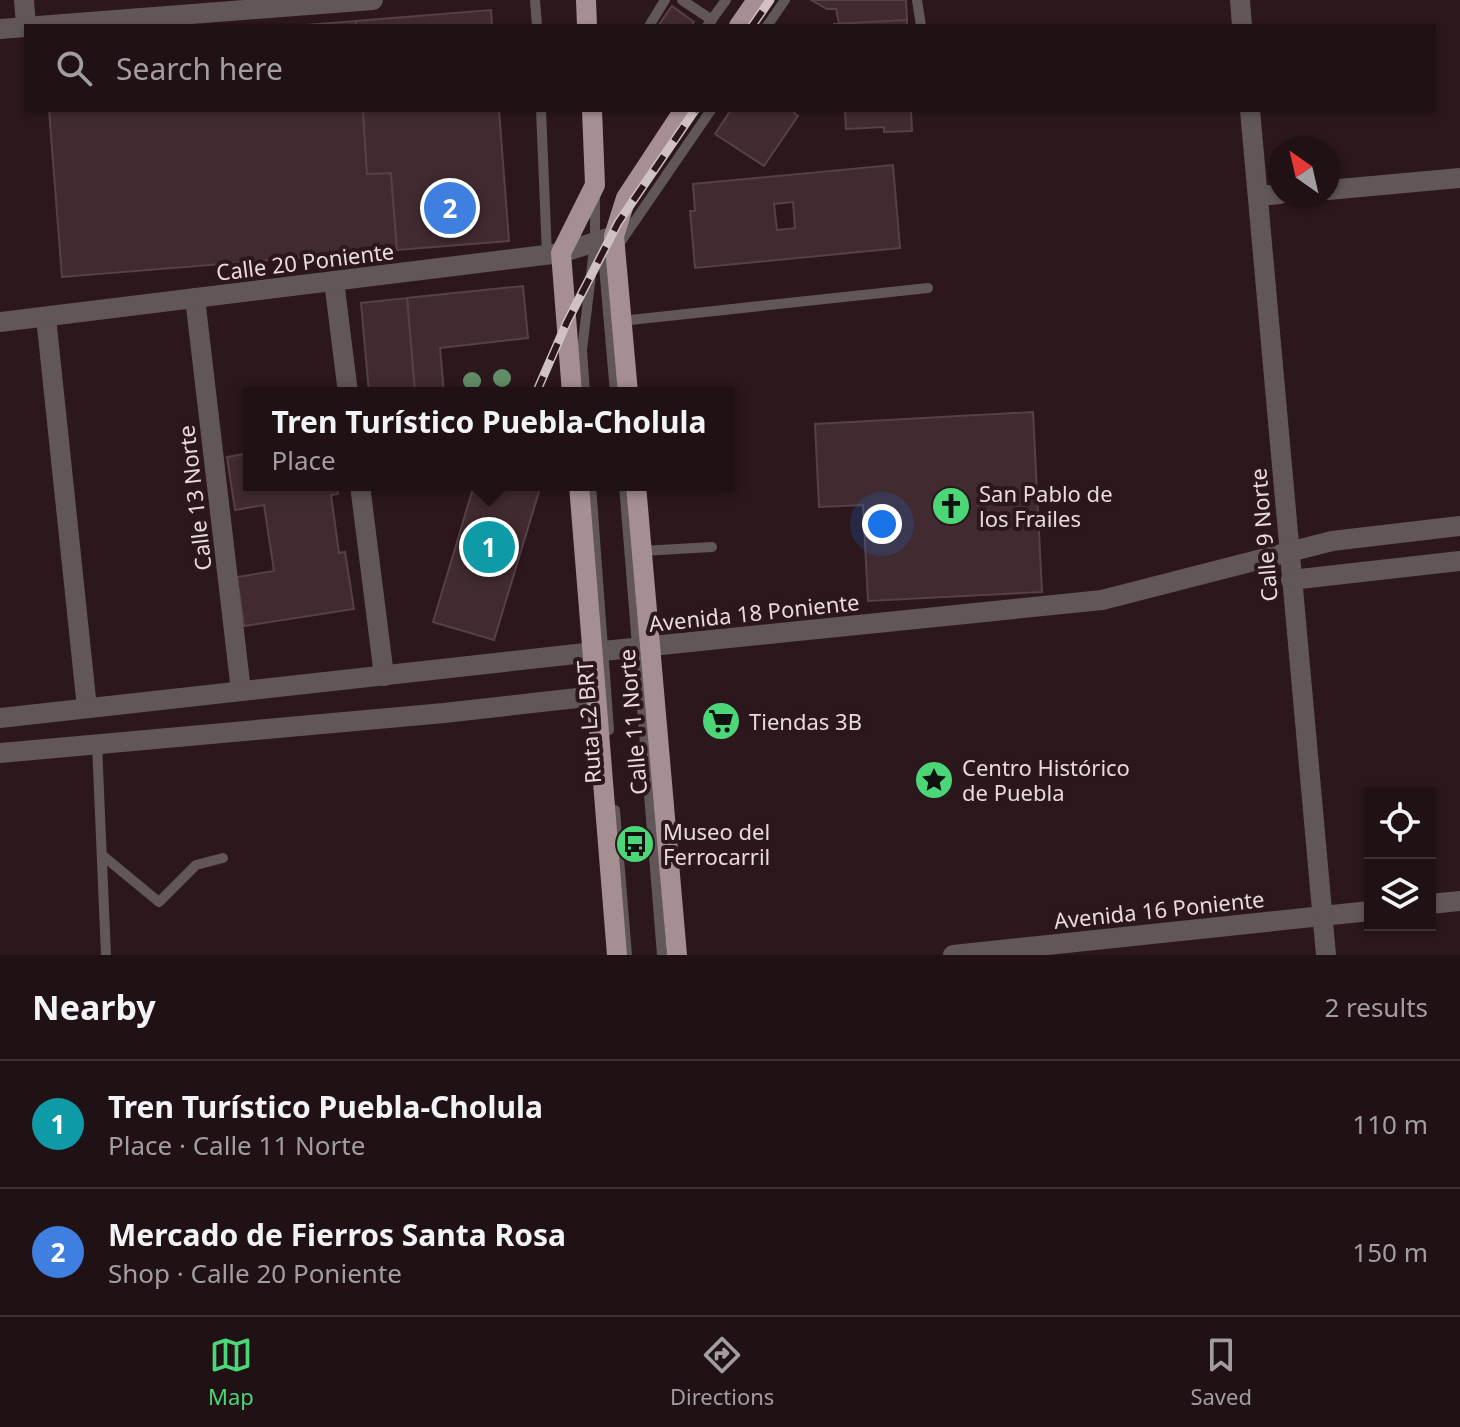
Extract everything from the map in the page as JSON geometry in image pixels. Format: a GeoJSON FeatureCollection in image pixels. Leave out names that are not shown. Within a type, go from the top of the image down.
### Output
{"type":"FeatureCollection","features":[{"type":"Feature","properties":{"kind":"main road"},"geometry":{"type":"LineString","coordinates":[[586,0],[587,24]]}},
{"type":"Feature","properties":{"kind":"main road"},"geometry":{"type":"LineString","coordinates":[[740,24],[757,0]]}},
{"type":"Feature","properties":{"kind":"main road"},"geometry":{"type":"LineString","coordinates":[[571,387],[554,254],[595,185],[592,112]]}},
{"type":"Feature","properties":{"kind":"main road"},"geometry":{"type":"LineString","coordinates":[[627,387],[621,321],[608,243],[626,198],[683,112]]}},
{"type":"Feature","properties":{"kind":"main road","name":"Calle 11 Norte"},"geometry":{"type":"LineString","coordinates":[[580,491],[597,652],[595,696],[617,955]]}},
{"type":"Feature","properties":{"kind":"main road","name":"Calle 11 Norte"},"geometry":{"type":"LineString","coordinates":[[637,491],[642,551],[644,647],[677,955]]}},
{"type":"Feature","properties":{"kind":"street"},"geometry":{"type":"LineString","coordinates":[[24,0],[26,24]]}},
{"type":"Feature","properties":{"kind":"street"},"geometry":{"type":"LineString","coordinates":[[64,24],[373,0]]}},
{"type":"Feature","properties":{"kind":"street"},"geometry":{"type":"LineString","coordinates":[[1240,0],[1242,24]]}},
{"type":"Feature","properties":{"kind":"street"},"geometry":{"type":"LineString","coordinates":[[0,29],[24,26]]}},
{"type":"Feature","properties":{"kind":"street","name":"Calle 9 Norte"},"geometry":{"type":"LineString","coordinates":[[1250,112],[1326,955]]}},
{"type":"Feature","properties":{"kind":"street"},"geometry":{"type":"LineString","coordinates":[[1340,189],[1460,178]]}},
{"type":"Feature","properties":{"kind":"street"},"geometry":{"type":"LineString","coordinates":[[1258,196],[1268,195]]}},
{"type":"Feature","properties":{"kind":"street","name":"Calle 20 Poniente"},"geometry":{"type":"LineString","coordinates":[[0,322],[554,254],[608,243]]}},
{"type":"Feature","properties":{"kind":"street"},"geometry":{"type":"LineString","coordinates":[[334,281],[347,387]]}},
{"type":"Feature","properties":{"kind":"street","name":"Calle 13 Norte"},"geometry":{"type":"LineString","coordinates":[[195,298],[241,691]]}},
{"type":"Feature","properties":{"kind":"street"},"geometry":{"type":"LineString","coordinates":[[46,317],[87,708]]}},
{"type":"Feature","properties":{"kind":"street"},"geometry":{"type":"LineString","coordinates":[[361,491],[384,676]]}},
{"type":"Feature","properties":{"kind":"street","name":"Avenida 18 Poniente"},"geometry":{"type":"LineString","coordinates":[[0,718],[1102,600],[1332,541],[1460,526]]}},
{"type":"Feature","properties":{"kind":"street"},"geometry":{"type":"LineString","coordinates":[[1402,533],[1404,568]]}},
{"type":"Feature","properties":{"kind":"street"},"geometry":{"type":"LineString","coordinates":[[1291,580],[1460,561]]}},
{"type":"Feature","properties":{"kind":"street"},"geometry":{"type":"LineString","coordinates":[[0,753],[444,713],[595,696]]}},
{"type":"Feature","properties":{"kind":"street"},"geometry":{"type":"LineString","coordinates":[[1436,903],[1460,901]]}},
{"type":"Feature","properties":{"kind":"street","name":"Avenida 16 Poniente"},"geometry":{"type":"LineString","coordinates":[[953,955],[1364,912]]}},
{"type":"Feature","properties":{"kind":"lane"},"geometry":{"type":"LineString","coordinates":[[535,0],[537,24]]}},
{"type":"Feature","properties":{"kind":"lane"},"geometry":{"type":"LineString","coordinates":[[650,24],[665,0]]}},
{"type":"Feature","properties":{"kind":"lane"},"geometry":{"type":"LineString","coordinates":[[682,0],[709,23],[726,0]]}},
{"type":"Feature","properties":{"kind":"lane"},"geometry":{"type":"LineString","coordinates":[[768,24],[785,0]]}},
{"type":"Feature","properties":{"kind":"lane"},"geometry":{"type":"LineString","coordinates":[[917,0],[921,24]]}},
{"type":"Feature","properties":{"kind":"lane"},"geometry":{"type":"LineString","coordinates":[[541,112],[554,254]]}},
{"type":"Feature","properties":{"kind":"lane"},"geometry":{"type":"LineString","coordinates":[[585,387],[582,350],[608,243],[709,112]]}},
{"type":"Feature","properties":{"kind":"lane"},"geometry":{"type":"LineString","coordinates":[[595,185],[608,243],[604,266],[614,387]]}},
{"type":"Feature","properties":{"kind":"lane"},"geometry":{"type":"LineString","coordinates":[[621,321],[928,288]]}},
{"type":"Feature","properties":{"kind":"lane","name":"Ruta L2 BRT"},"geometry":{"type":"LineString","coordinates":[[591,491],[597,652],[627,955]]}},
{"type":"Feature","properties":{"kind":"lane"},"geometry":{"type":"LineString","coordinates":[[625,491],[644,647],[662,955]]}},
{"type":"Feature","properties":{"kind":"lane"},"geometry":{"type":"LineString","coordinates":[[642,551],[712,547]]}},
{"type":"Feature","properties":{"kind":"lane"},"geometry":{"type":"LineString","coordinates":[[97,744],[106,955]]}},
{"type":"Feature","properties":{"kind":"lane"},"geometry":{"type":"LineString","coordinates":[[102,855],[159,902],[196,865],[223,858]]}},
{"type":"Feature","properties":{"kind":"building"},"geometry":{"type":"Polygon","coordinates":[[[811,0],[906,0],[907,20],[839,24],[836,9],[827,9],[811,0]]]}},
{"type":"Feature","properties":{"kind":"building"},"geometry":{"type":"Polygon","coordinates":[[[672,6],[694,22],[692,24],[659,24],[672,6]]]}},
{"type":"Feature","properties":{"kind":"building"},"geometry":{"type":"Polygon","coordinates":[[[491,10],[492,24],[356,24],[356,21],[491,10]]]}},
{"type":"Feature","properties":{"kind":"building"},"geometry":{"type":"Polygon","coordinates":[[[907,20],[907,24],[834,24],[907,20]]]}},
{"type":"Feature","properties":{"kind":"building"},"geometry":{"type":"Polygon","coordinates":[[[356,21],[356,24],[318,24],[356,21]]]}},
{"type":"Feature","properties":{"kind":"building"},"geometry":{"type":"Polygon","coordinates":[[[49,112],[363,112],[367,174],[391,173],[397,250],[62,277],[49,112]]]}},
{"type":"Feature","properties":{"kind":"building"},"geometry":{"type":"Polygon","coordinates":[[[363,112],[499,112],[509,241],[397,250],[391,173],[367,174],[363,112]]]}},
{"type":"Feature","properties":{"kind":"building"},"geometry":{"type":"Polygon","coordinates":[[[730,112],[795,112],[798,116],[764,166],[715,134],[730,112]]]}},
{"type":"Feature","properties":{"kind":"building"},"geometry":{"type":"Polygon","coordinates":[[[845,112],[911,112],[912,131],[884,132],[884,127],[846,129],[845,112]]]}},
{"type":"Feature","properties":{"kind":"building"},"geometry":{"type":"Polygon","coordinates":[[[893,165],[900,248],[695,268],[690,211],[695,211],[693,184],[893,165]],[[793,202],[774,204],[777,230],[795,228],[793,202]]]}},
{"type":"Feature","properties":{"kind":"building"},"geometry":{"type":"Polygon","coordinates":[[[523,286],[528,338],[440,348],[443,387],[414,387],[407,298],[523,286]]]}},
{"type":"Feature","properties":{"kind":"building"},"geometry":{"type":"Polygon","coordinates":[[[407,298],[414,387],[368,387],[361,303],[407,298]]]}},
{"type":"Feature","properties":{"kind":"building","name":"San Pablo de los Frailes"},"geometry":{"type":"Polygon","coordinates":[[[1033,412],[1042,592],[868,601],[863,505],[819,507],[815,424],[1033,412]]]}},
{"type":"Feature","properties":{"kind":"building"},"geometry":{"type":"Polygon","coordinates":[[[243,454],[243,491],[338,491],[338,494],[331,495],[339,553],[345,552],[354,609],[244,626],[237,577],[274,571],[264,505],[235,510],[227,457],[243,454]]]}},
{"type":"Feature","properties":{"kind":"building"},"geometry":{"type":"Polygon","coordinates":[[[472,491],[539,491],[494,640],[433,622],[472,491]]]}},
{"type":"Feature","properties":{"kind":"railway"},"geometry":{"type":"LineString","coordinates":[[753,24],[770,0]]}},
{"type":"Feature","properties":{"kind":"railway"},"geometry":{"type":"LineString","coordinates":[[539,387],[567,322],[618,223],[694,112]]}},
{"type":"Feature","properties":{"kind":"place","name":"Mercado de Fierros Santa Rosa"},"geometry":{"type":"Point","coordinates":[450,208]}},
{"type":"Feature","properties":{"kind":"place","name":"San Pablo de los Frailes"},"geometry":{"type":"Point","coordinates":[951,506]}},
{"type":"Feature","properties":{"kind":"place","name":"Tren Turístico Puebla-Cholula"},"geometry":{"type":"Point","coordinates":[489,547]}},
{"type":"Feature","properties":{"kind":"place","name":"Tiendas 3B"},"geometry":{"type":"Point","coordinates":[721,721]}},
{"type":"Feature","properties":{"kind":"place","name":"Centro Histórico de Puebla"},"geometry":{"type":"Point","coordinates":[934,780]}},
{"type":"Feature","properties":{"kind":"place","name":"Museo del Ferrocarril"},"geometry":{"type":"Point","coordinates":[635,844]}}]}
